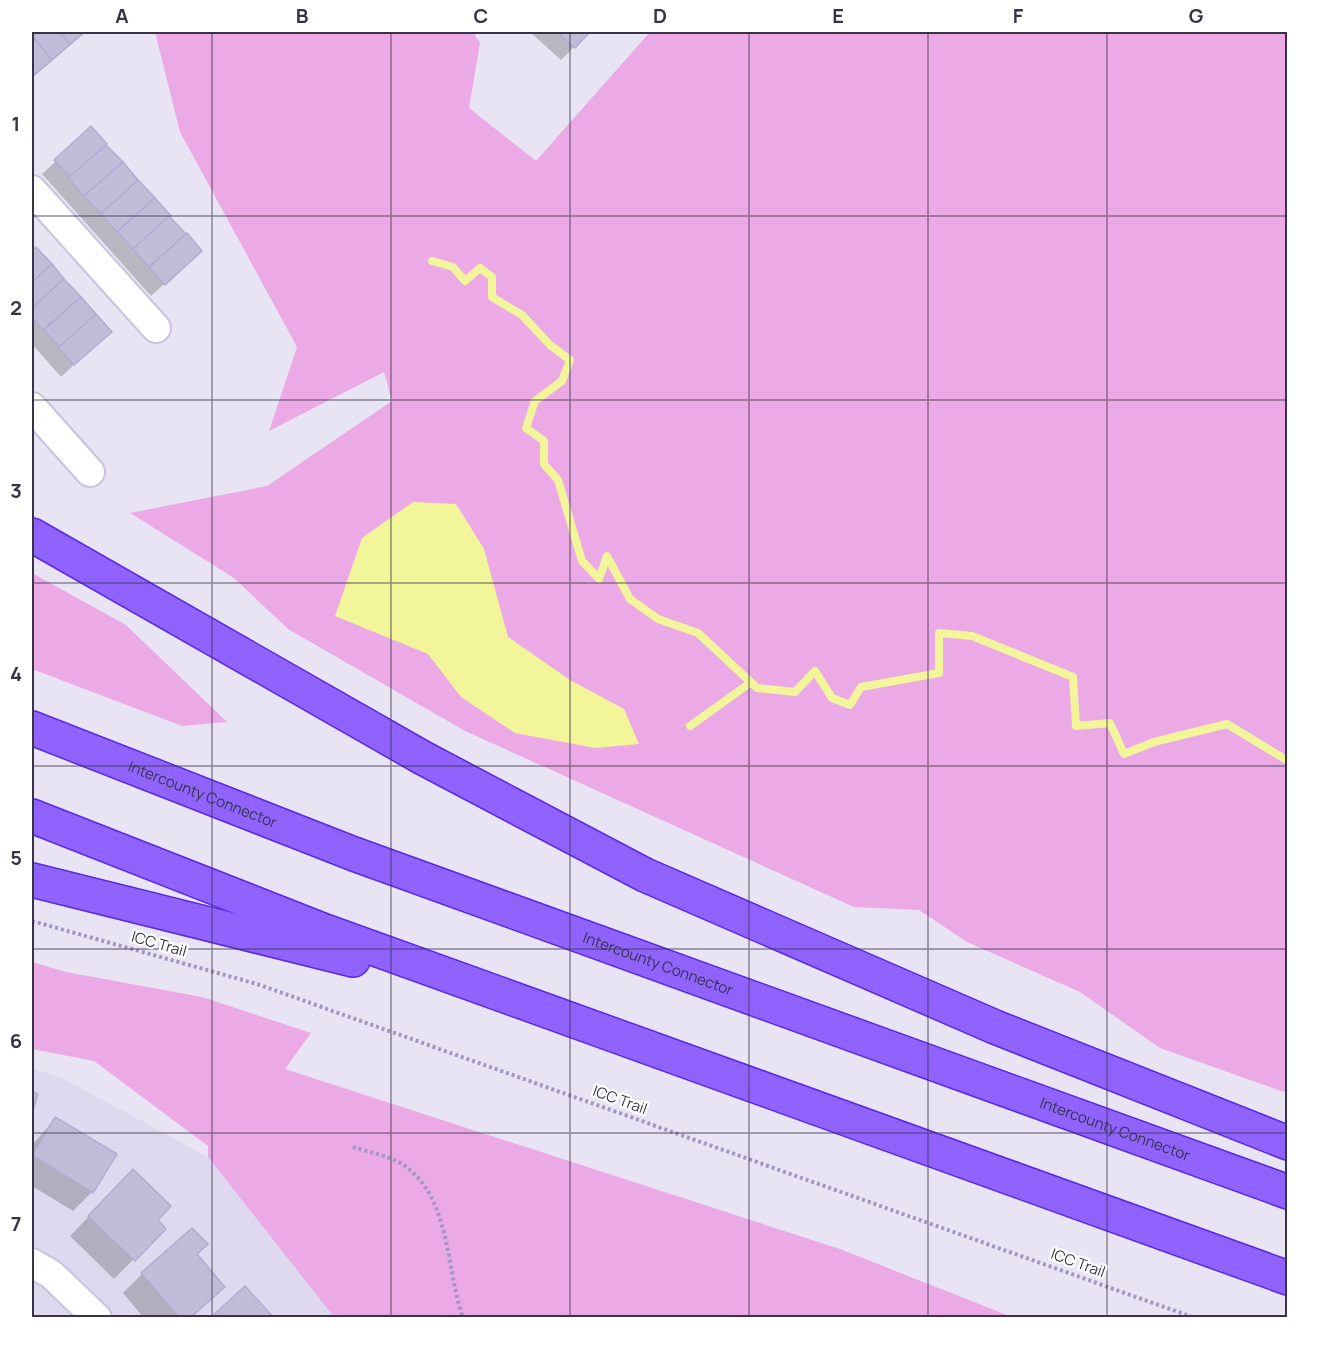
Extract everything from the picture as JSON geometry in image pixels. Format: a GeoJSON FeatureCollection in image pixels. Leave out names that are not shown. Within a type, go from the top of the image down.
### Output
{"type":"FeatureCollection","features":[{"type":"Feature","properties":{"kind":"highway"},"geometry":{"type":"LineString","coordinates":[[32,535],[423,758],[645,875],[995,1027],[1287,1143]]}},
{"type":"Feature","properties":{"kind":"highway","name":"Intercounty Connector"},"geometry":{"type":"LineString","coordinates":[[32,728],[354,855],[1287,1192]]}},
{"type":"Feature","properties":{"kind":"highway"},"geometry":{"type":"LineString","coordinates":[[32,816],[325,931],[1287,1278]]}},
{"type":"Feature","properties":{"kind":"highway"},"geometry":{"type":"LineString","coordinates":[[32,880],[542,1009]]}},
{"type":"Feature","properties":{"kind":"street"},"geometry":{"type":"LineString","coordinates":[[32,189],[156,328]]}},
{"type":"Feature","properties":{"kind":"street"},"geometry":{"type":"LineString","coordinates":[[32,407],[90,472]]}},
{"type":"Feature","properties":{"kind":"street"},"geometry":{"type":"LineString","coordinates":[[32,1263],[51,1274],[97,1317]]}},
{"type":"Feature","properties":{"kind":"path","name":"ICC Trail"},"geometry":{"type":"LineString","coordinates":[[32,921],[257,984],[1195,1317]]}},
{"type":"Feature","properties":{"kind":"path"},"geometry":{"type":"LineString","coordinates":[[353,1147],[404,1166],[427,1191],[447,1238],[457,1299],[464,1317]]}},
{"type":"Feature","properties":{"kind":"shaded area"},"geometry":{"type":"Polygon","coordinates":[[[155,32],[473,32],[480,43],[469,108],[536,161],[650,32],[1287,32],[1287,1093],[1160,1048],[1080,992],[967,942],[919,910],[854,907],[465,731],[288,629],[234,578],[130,513],[267,486],[392,401],[384,372],[269,431],[297,347],[180,132],[155,32]]]}},
{"type":"Feature","properties":{"kind":"shaded area"},"geometry":{"type":"Polygon","coordinates":[[[413,502],[456,504],[484,549],[508,637],[570,680],[624,709],[639,744],[595,748],[515,733],[461,697],[428,654],[335,616],[362,538],[413,502]]]}},
{"type":"Feature","properties":{"kind":"shaded area"},"geometry":{"type":"Polygon","coordinates":[[[32,573],[126,625],[227,722],[182,726],[32,669],[32,573]]]}},
{"type":"Feature","properties":{"kind":"shaded area"},"geometry":{"type":"Polygon","coordinates":[[[32,962],[66,972],[202,997],[311,1033],[285,1069],[840,1249],[1012,1317],[334,1317],[208,1157],[208,1146],[94,1061],[32,1049],[32,962]]]}},
{"type":"Feature","properties":{"kind":"shaded area"},"geometry":{"type":"Polygon","coordinates":[[[32,1068],[62,1078],[208,1157],[334,1317],[32,1318],[32,1068]]]}},
{"type":"Feature","properties":{"kind":"building"},"geometry":{"type":"Polygon","coordinates":[[[32,32],[59,32],[70,44],[52,60],[32,36],[32,32]]]}},
{"type":"Feature","properties":{"kind":"building"},"geometry":{"type":"Polygon","coordinates":[[[59,32],[84,32],[70,44],[59,32]]]}},
{"type":"Feature","properties":{"kind":"building"},"geometry":{"type":"Polygon","coordinates":[[[557,32],[590,32],[575,48],[557,32]]]}},
{"type":"Feature","properties":{"kind":"building"},"geometry":{"type":"Polygon","coordinates":[[[32,36],[52,60],[34,75],[32,72],[32,36]]]}},
{"type":"Feature","properties":{"kind":"building"},"geometry":{"type":"Polygon","coordinates":[[[91,126],[107,144],[70,177],[54,160],[91,126]]]}},
{"type":"Feature","properties":{"kind":"building"},"geometry":{"type":"Polygon","coordinates":[[[106,145],[123,162],[84,196],[68,178],[106,145]]]}},
{"type":"Feature","properties":{"kind":"building"},"geometry":{"type":"Polygon","coordinates":[[[123,162],[138,180],[101,214],[84,196],[123,162]]]}},
{"type":"Feature","properties":{"kind":"building"},"geometry":{"type":"Polygon","coordinates":[[[138,180],[155,198],[117,232],[101,214],[138,180]]]}},
{"type":"Feature","properties":{"kind":"building"},"geometry":{"type":"Polygon","coordinates":[[[155,198],[171,216],[133,249],[117,232],[155,198]]]}},
{"type":"Feature","properties":{"kind":"building"},"geometry":{"type":"Polygon","coordinates":[[[169,216],[186,234],[149,267],[133,249],[169,216]]]}},
{"type":"Feature","properties":{"kind":"building"},"geometry":{"type":"Polygon","coordinates":[[[187,233],[202,251],[165,285],[149,267],[187,233]]]}},
{"type":"Feature","properties":{"kind":"building"},"geometry":{"type":"Polygon","coordinates":[[[36,247],[52,264],[32,282],[32,251],[36,247]]]}},
{"type":"Feature","properties":{"kind":"building"},"geometry":{"type":"Polygon","coordinates":[[[52,264],[64,279],[32,308],[32,282],[52,264]]]}},
{"type":"Feature","properties":{"kind":"building"},"geometry":{"type":"Polygon","coordinates":[[[64,279],[81,297],[43,330],[32,318],[32,308],[64,279]]]}},
{"type":"Feature","properties":{"kind":"building"},"geometry":{"type":"Polygon","coordinates":[[[81,297],[96,314],[60,347],[44,330],[81,297]]]}},
{"type":"Feature","properties":{"kind":"building"},"geometry":{"type":"Polygon","coordinates":[[[96,314],[112,332],[74,365],[58,348],[96,314]]]}},
{"type":"Feature","properties":{"kind":"building"},"geometry":{"type":"Polygon","coordinates":[[[32,1092],[38,1094],[32,1113],[32,1092]]]}},
{"type":"Feature","properties":{"kind":"building"},"geometry":{"type":"Polygon","coordinates":[[[55,1117],[117,1154],[93,1193],[32,1155],[55,1117]]]}},
{"type":"Feature","properties":{"kind":"building"},"geometry":{"type":"Polygon","coordinates":[[[133,1169],[171,1206],[158,1220],[166,1229],[135,1261],[88,1216],[133,1169]]]}},
{"type":"Feature","properties":{"kind":"building"},"geometry":{"type":"Polygon","coordinates":[[[192,1228],[208,1244],[197,1254],[225,1287],[190,1318],[180,1318],[141,1273],[192,1228]]]}},
{"type":"Feature","properties":{"kind":"building"},"geometry":{"type":"Polygon","coordinates":[[[245,1286],[274,1318],[210,1318],[245,1286]]]}},
{"type":"Feature","properties":{"kind":"waterway"},"geometry":{"type":"LineString","coordinates":[[432,261],[453,267],[465,281],[480,268],[492,277],[492,297],[522,315],[550,345],[570,360],[562,381],[535,401],[526,428],[544,441],[544,464],[558,480],[582,561],[599,579],[607,556],[630,599],[658,619],[698,633],[757,688],[795,692],[815,671],[832,698],[850,705],[861,687],[939,673],[939,633],[972,636],[1073,677],[1076,726],[1110,723],[1124,754],[1154,742],[1227,724],[1288,761]]}},
{"type":"Feature","properties":{"kind":"waterway"},"geometry":{"type":"LineString","coordinates":[[690,726],[750,683]]}}]}
